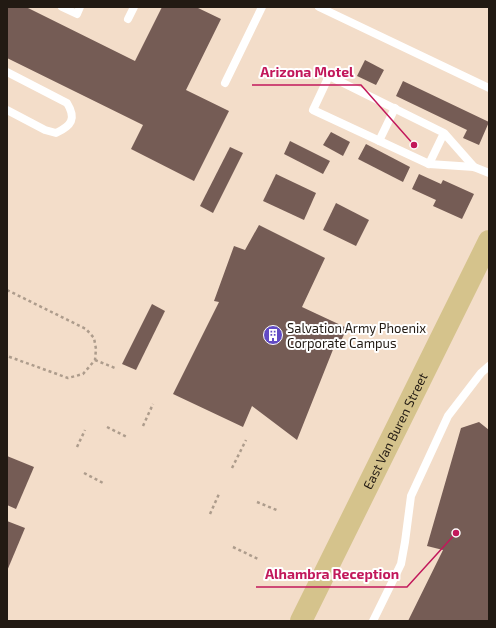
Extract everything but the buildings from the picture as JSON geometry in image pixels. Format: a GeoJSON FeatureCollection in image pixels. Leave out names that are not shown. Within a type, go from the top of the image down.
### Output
{"type":"FeatureCollection","features":[{"type":"Feature","properties":{"kind":"main road","name":"East Van Buren Street"},"geometry":{"type":"LineString","coordinates":[[302,621],[489,241]]}},
{"type":"Feature","properties":{"kind":"lane"},"geometry":{"type":"LineString","coordinates":[[62,7],[77,14],[80,7]]}},
{"type":"Feature","properties":{"kind":"lane"},"geometry":{"type":"LineString","coordinates":[[128,19],[134,7]]}},
{"type":"Feature","properties":{"kind":"lane"},"geometry":{"type":"LineString","coordinates":[[225,83],[262,7]]}},
{"type":"Feature","properties":{"kind":"lane"},"geometry":{"type":"LineString","coordinates":[[319,7],[489,88]]}},
{"type":"Feature","properties":{"kind":"lane"},"geometry":{"type":"LineString","coordinates":[[7,72],[67,103],[73,116],[70,124],[64,130],[56,133],[45,130],[7,110]]}},
{"type":"Feature","properties":{"kind":"lane"},"geometry":{"type":"LineString","coordinates":[[474,167],[444,133],[329,76],[313,110],[429,164],[474,167],[489,172]]}},
{"type":"Feature","properties":{"kind":"lane"},"geometry":{"type":"LineString","coordinates":[[379,141],[395,108]]}},
{"type":"Feature","properties":{"kind":"lane"},"geometry":{"type":"LineString","coordinates":[[429,164],[444,133]]}},
{"type":"Feature","properties":{"kind":"lane"},"geometry":{"type":"LineString","coordinates":[[373,621],[401,564],[411,496],[448,416],[480,373],[489,366]]}},
{"type":"Feature","properties":{"kind":"path"},"geometry":{"type":"LineString","coordinates":[[7,290],[86,329],[94,338],[96,349],[95,360],[84,374],[68,378],[7,356]]}},
{"type":"Feature","properties":{"kind":"path"},"geometry":{"type":"LineString","coordinates":[[95,360],[115,368]]}},
{"type":"Feature","properties":{"kind":"path"},"geometry":{"type":"LineString","coordinates":[[143,426],[153,404]]}},
{"type":"Feature","properties":{"kind":"path"},"geometry":{"type":"LineString","coordinates":[[107,427],[127,437]]}},
{"type":"Feature","properties":{"kind":"path"},"geometry":{"type":"LineString","coordinates":[[77,447],[85,430]]}},
{"type":"Feature","properties":{"kind":"path"},"geometry":{"type":"LineString","coordinates":[[232,468],[246,440]]}},
{"type":"Feature","properties":{"kind":"path"},"geometry":{"type":"LineString","coordinates":[[84,473],[105,484]]}},
{"type":"Feature","properties":{"kind":"path"},"geometry":{"type":"LineString","coordinates":[[210,514],[219,494]]}},
{"type":"Feature","properties":{"kind":"path"},"geometry":{"type":"LineString","coordinates":[[257,502],[279,511]]}},
{"type":"Feature","properties":{"kind":"path"},"geometry":{"type":"LineString","coordinates":[[233,547],[258,560]]}},
{"type":"Feature","properties":{"kind":"place","name":"Arizona Motel"},"geometry":{"type":"Point","coordinates":[414,145]}},
{"type":"Feature","properties":{"kind":"place","name":"Salvation Army Phoenix Corporate Campus"},"geometry":{"type":"Point","coordinates":[273,335]}},
{"type":"Feature","properties":{"kind":"place","name":"Alhambra Reception"},"geometry":{"type":"Point","coordinates":[456,533]}}]}
